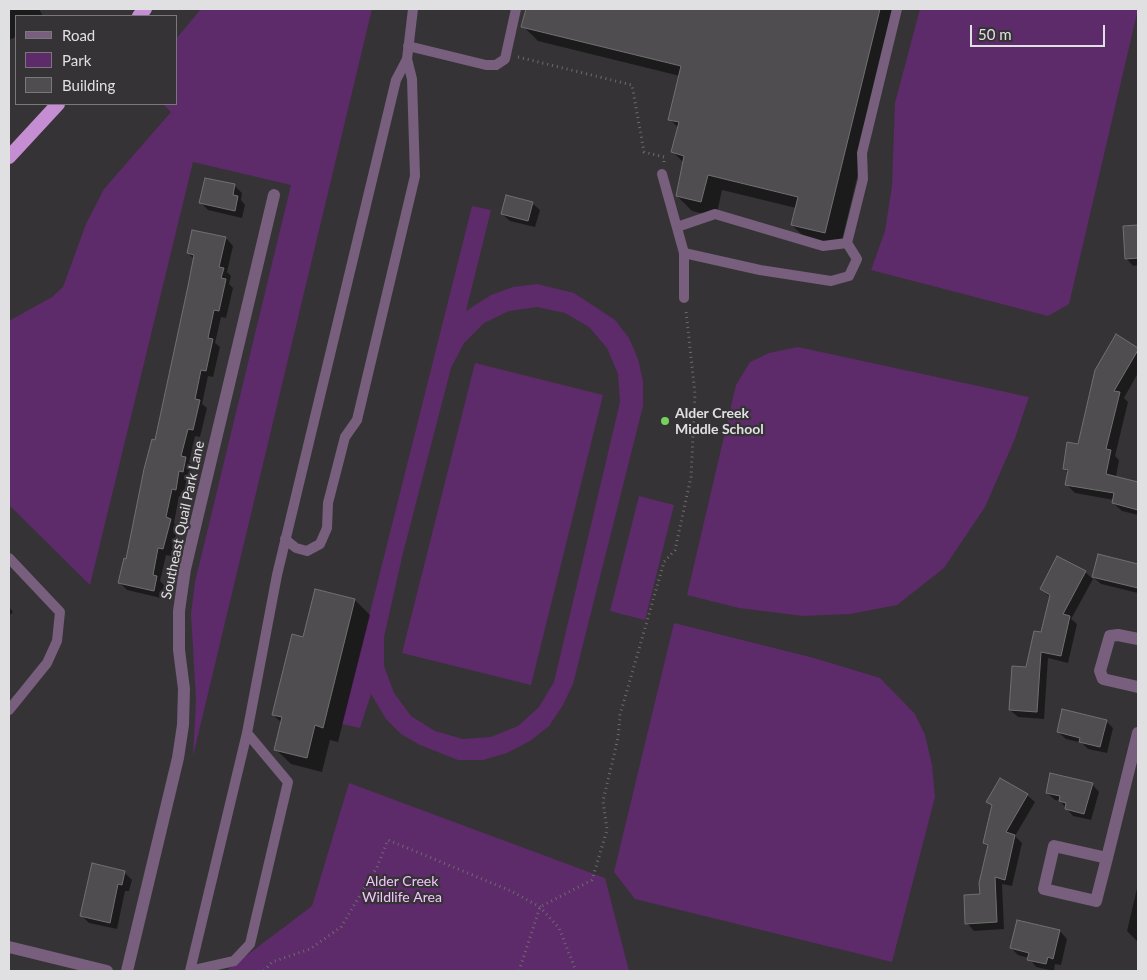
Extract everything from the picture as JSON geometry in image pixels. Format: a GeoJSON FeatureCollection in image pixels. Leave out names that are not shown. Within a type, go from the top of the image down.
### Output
{"type":"FeatureCollection","features":[{"type":"Feature","properties":{"kind":"highway"},"geometry":{"type":"LineString","coordinates":[[9,157],[57,105]]}},
{"type":"Feature","properties":{"kind":"street","name":"Southeast Quail Park Lane"},"geometry":{"type":"LineString","coordinates":[[127,971],[178,758],[183,726],[184,689],[179,650],[179,611],[185,569],[274,195]]}},
{"type":"Feature","properties":{"kind":"street"},"geometry":{"type":"LineString","coordinates":[[1138,639],[1118,635],[1110,636],[1100,671],[1103,679],[1138,688]]}},
{"type":"Feature","properties":{"kind":"street"},"geometry":{"type":"LineString","coordinates":[[1107,858],[1054,846],[1044,889],[1096,901],[1107,858],[1138,733]]}},
{"type":"Feature","properties":{"kind":"street"},"geometry":{"type":"LineString","coordinates":[[9,947],[107,971]]}},
{"type":"Feature","properties":{"kind":"lane"},"geometry":{"type":"LineString","coordinates":[[285,539],[296,548],[307,551],[320,544],[327,528],[328,503],[345,436],[357,420],[415,176],[412,79],[407,59],[413,9]]}},
{"type":"Feature","properties":{"kind":"lane"},"geometry":{"type":"LineString","coordinates":[[408,46],[486,66],[496,65],[505,59],[516,9]]}},
{"type":"Feature","properties":{"kind":"lane"},"geometry":{"type":"LineString","coordinates":[[684,252],[760,270],[831,281],[849,276],[857,259],[847,242],[863,179],[862,153],[896,9]]}},
{"type":"Feature","properties":{"kind":"lane"},"geometry":{"type":"LineString","coordinates":[[247,733],[288,782],[250,944],[234,961],[190,971],[247,733],[285,539],[396,80],[407,59]]}},
{"type":"Feature","properties":{"kind":"lane"},"geometry":{"type":"LineString","coordinates":[[662,174],[684,252],[684,298]]}},
{"type":"Feature","properties":{"kind":"lane"},"geometry":{"type":"LineString","coordinates":[[677,227],[715,214],[823,246],[847,242]]}},
{"type":"Feature","properties":{"kind":"lane"},"geometry":{"type":"LineString","coordinates":[[9,558],[60,612],[57,641],[47,663],[9,710]]}},
{"type":"Feature","properties":{"kind":"path"},"geometry":{"type":"LineString","coordinates":[[507,49],[519,58],[632,85],[644,152],[664,158],[662,174]]}},
{"type":"Feature","properties":{"kind":"path"},"geometry":{"type":"LineString","coordinates":[[519,971],[540,907],[592,880],[607,830],[604,801],[618,738],[620,715],[664,562],[675,550],[691,477],[696,394],[684,298]]}},
{"type":"Feature","properties":{"kind":"path"},"geometry":{"type":"LineString","coordinates":[[264,971],[272,962],[310,949],[341,927],[377,867],[388,840],[511,891],[540,907],[559,928],[576,971]]}},
{"type":"Feature","properties":{"kind":"green space"},"geometry":{"type":"Polygon","coordinates":[[[201,9],[372,9],[193,756],[196,700],[191,614],[195,582],[291,185],[193,162],[90,585],[9,505],[9,321],[52,297],[63,287],[86,224],[104,189],[171,112],[164,105],[178,105],[178,37],[201,9]]]}},
{"type":"Feature","properties":{"kind":"green space"},"geometry":{"type":"Polygon","coordinates":[[[920,9],[1138,9],[1069,304],[1048,316],[871,270],[885,231],[892,186],[895,103],[920,9]]]}},
{"type":"Feature","properties":{"kind":"green space"},"geometry":{"type":"Polygon","coordinates":[[[472,206],[491,210],[466,311],[491,295],[513,287],[537,284],[574,293],[615,320],[629,338],[638,359],[643,381],[643,406],[573,684],[563,705],[549,726],[530,741],[507,753],[483,760],[458,760],[420,745],[401,734],[386,719],[371,694],[360,728],[342,724],[472,206]],[[537,307],[509,311],[484,323],[464,343],[451,368],[402,557],[384,637],[384,666],[394,693],[411,716],[435,731],[463,739],[491,737],[518,726],[539,707],[554,682],[620,402],[618,374],[607,348],[589,327],[565,313],[537,307]]]}},
{"type":"Feature","properties":{"kind":"green space"},"geometry":{"type":"Polygon","coordinates":[[[798,347],[1029,397],[1014,441],[985,507],[944,568],[897,605],[850,614],[803,616],[739,608],[687,595],[736,385],[750,362],[769,353],[798,347]]]}},
{"type":"Feature","properties":{"kind":"green space"},"geometry":{"type":"Polygon","coordinates":[[[475,363],[603,395],[531,685],[402,653],[475,363]]]}},
{"type":"Feature","properties":{"kind":"green space"},"geometry":{"type":"Polygon","coordinates":[[[639,496],[674,505],[645,620],[610,611],[639,496]]]}},
{"type":"Feature","properties":{"kind":"green space"},"geometry":{"type":"Polygon","coordinates":[[[674,623],[814,658],[880,678],[915,714],[925,735],[932,765],[935,797],[892,962],[635,899],[614,872],[674,623]]]}},
{"type":"Feature","properties":{"kind":"green space","name":"Alder Creek Wildlife Area"},"geometry":{"type":"Polygon","coordinates":[[[349,783],[605,878],[629,971],[226,971],[312,906],[349,783]]]}},
{"type":"Feature","properties":{"kind":"building"},"geometry":{"type":"Polygon","coordinates":[[[526,9],[880,9],[825,233],[791,225],[798,197],[708,175],[701,202],[676,196],[684,156],[671,152],[679,122],[668,120],[681,66],[521,27],[526,9]]]}},
{"type":"Feature","properties":{"kind":"building"},"geometry":{"type":"Polygon","coordinates":[[[205,178],[235,184],[233,195],[238,196],[235,211],[199,203],[205,178]]]}},
{"type":"Feature","properties":{"kind":"building"},"geometry":{"type":"Polygon","coordinates":[[[506,195],[533,202],[528,221],[501,214],[506,195]]]}},
{"type":"Feature","properties":{"kind":"building"},"geometry":{"type":"Polygon","coordinates":[[[1138,225],[1138,258],[1125,259],[1123,226],[1138,225]]]}},
{"type":"Feature","properties":{"kind":"building"},"geometry":{"type":"Polygon","coordinates":[[[192,230],[226,237],[219,267],[224,268],[221,278],[226,279],[219,311],[214,310],[208,338],[213,339],[206,371],[201,370],[195,399],[200,400],[193,430],[188,429],[181,456],[186,457],[183,472],[179,471],[176,490],[172,489],[166,517],[171,519],[163,549],[158,548],[153,575],[157,576],[154,591],[118,583],[124,558],[126,559],[144,469],[152,439],[155,440],[188,286],[194,255],[187,253],[192,230]]]}},
{"type":"Feature","properties":{"kind":"building"},"geometry":{"type":"Polygon","coordinates":[[[1116,334],[1138,348],[1138,350],[1114,391],[1120,392],[1106,449],[1111,450],[1106,474],[1138,482],[1138,510],[1112,503],[1114,493],[1065,485],[1068,470],[1063,469],[1067,442],[1078,444],[1095,370],[1116,334]]]}},
{"type":"Feature","properties":{"kind":"building"},"geometry":{"type":"Polygon","coordinates":[[[1098,554],[1138,564],[1138,588],[1092,577],[1098,554]]]}},
{"type":"Feature","properties":{"kind":"building"},"geometry":{"type":"Polygon","coordinates":[[[1057,556],[1086,571],[1063,614],[1070,616],[1061,656],[1041,652],[1037,712],[1009,710],[1012,666],[1026,667],[1034,631],[1041,632],[1050,595],[1040,589],[1057,556]]]}},
{"type":"Feature","properties":{"kind":"building"},"geometry":{"type":"Polygon","coordinates":[[[315,589],[355,599],[323,728],[315,725],[307,758],[274,750],[282,717],[272,715],[292,634],[303,637],[315,589]]]}},
{"type":"Feature","properties":{"kind":"building"},"geometry":{"type":"Polygon","coordinates":[[[1062,709],[1107,720],[1100,747],[1079,742],[1080,738],[1057,732],[1062,709]]]}},
{"type":"Feature","properties":{"kind":"building"},"geometry":{"type":"Polygon","coordinates":[[[1050,773],[1093,783],[1084,814],[1065,809],[1066,803],[1059,801],[1060,796],[1046,793],[1050,773]]]}},
{"type":"Feature","properties":{"kind":"building"},"geometry":{"type":"Polygon","coordinates":[[[1000,778],[1028,794],[1006,832],[1015,835],[1005,880],[995,877],[997,922],[965,924],[964,895],[980,894],[979,883],[988,845],[983,843],[992,805],[986,802],[1000,778]]]}},
{"type":"Feature","properties":{"kind":"building"},"geometry":{"type":"Polygon","coordinates":[[[92,863],[125,871],[122,885],[118,884],[110,923],[80,916],[92,863]]]}},
{"type":"Feature","properties":{"kind":"building"},"geometry":{"type":"Polygon","coordinates":[[[1017,920],[1060,930],[1053,959],[1048,957],[1046,964],[1027,960],[1029,953],[1010,948],[1017,920]]]}},
{"type":"Feature","properties":{"kind":"place","name":"Alder Creek Middle School"},"geometry":{"type":"Point","coordinates":[665,421]}}]}
